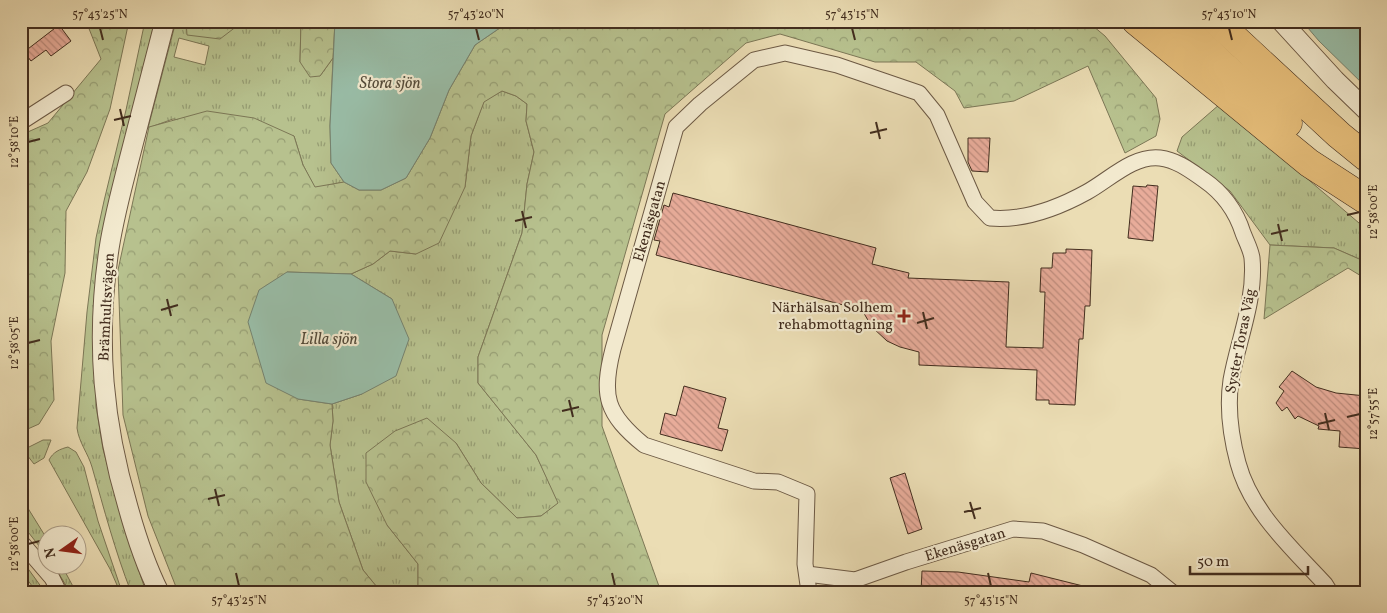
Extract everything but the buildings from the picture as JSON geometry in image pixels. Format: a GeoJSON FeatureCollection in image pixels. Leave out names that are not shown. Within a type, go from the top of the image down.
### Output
{"type":"FeatureCollection","features":[{"type":"Feature","properties":{"kind":"highway"},"geometry":{"type":"LineString","coordinates":[[1136,21],[1309,163],[1366,200]]}},
{"type":"Feature","properties":{"kind":"highway"},"geometry":{"type":"LineString","coordinates":[[1177,21],[1232,73],[1366,190]]}},
{"type":"Feature","properties":{"kind":"highway"},"geometry":{"type":"LineString","coordinates":[[1216,21],[1339,135],[1366,157]]}},
{"type":"Feature","properties":{"kind":"highway"},"geometry":{"type":"LineString","coordinates":[[1242,21],[1339,135]]}},
{"type":"Feature","properties":{"kind":"street","name":"Brämhultsvägen"},"geometry":{"type":"LineString","coordinates":[[159,592],[144,558],[117,470],[105,401],[101,348],[108,256],[117,208],[165,21]]}},
{"type":"Feature","properties":{"kind":"street"},"geometry":{"type":"LineString","coordinates":[[1281,21],[1335,80],[1366,110]]}},
{"type":"Feature","properties":{"kind":"street","name":"Ekenäsgatan"},"geometry":{"type":"LineString","coordinates":[[809,592],[807,574],[807,494],[778,482],[754,481],[644,445],[630,434],[619,421],[609,404],[607,387],[608,369],[676,127],[700,104],[754,60],[785,53],[837,64],[919,93],[937,115],[975,202]]}},
{"type":"Feature","properties":{"kind":"street"},"geometry":{"type":"LineString","coordinates":[[21,122],[66,93]]}},
{"type":"Feature","properties":{"kind":"street","name":"Syster Toras Väg"},"geometry":{"type":"LineString","coordinates":[[975,202],[990,218],[1004,220],[1056,208],[1088,192],[1134,162],[1161,158],[1177,163],[1214,187],[1236,215],[1252,257],[1251,295],[1231,381],[1229,401],[1238,463],[1246,486],[1256,503],[1279,534],[1325,584],[1330,592]]}},
{"type":"Feature","properties":{"kind":"street","name":"Ekenäsgatan"},"geometry":{"type":"LineString","coordinates":[[807,574],[856,580],[906,562],[1013,529],[1043,531],[1083,545],[1152,575],[1172,592]]}},
{"type":"Feature","properties":{"kind":"street"},"geometry":{"type":"LineString","coordinates":[[21,542],[52,578],[59,592]]}},
{"type":"Feature","properties":{"kind":"green space"},"geometry":{"type":"Polygon","coordinates":[[[86,21],[129,21],[110,109],[87,172],[66,211],[65,273],[51,341],[54,400],[39,424],[21,432],[21,135],[48,123],[101,59],[86,21]]]}},
{"type":"Feature","properties":{"kind":"green space"},"geometry":{"type":"Polygon","coordinates":[[[145,21],[155,21],[109,202],[97,274],[94,315],[96,406],[103,449],[122,520],[146,592],[131,592],[115,546],[92,467],[77,428],[87,312],[96,238],[145,21]]]}},
{"type":"Feature","properties":{"kind":"green space"},"geometry":{"type":"Polygon","coordinates":[[[176,21],[301,21],[300,62],[320,76],[333,58],[330,126],[331,163],[344,182],[315,188],[303,165],[294,136],[173,119],[148,128],[176,21]],[[179,38],[174,57],[205,65],[209,46],[179,38]]]}},
{"type":"Feature","properties":{"kind":"green space"},"geometry":{"type":"Polygon","coordinates":[[[186,21],[237,21],[237,26],[220,39],[187,35],[186,21]]]}},
{"type":"Feature","properties":{"kind":"green space"},"geometry":{"type":"Polygon","coordinates":[[[301,21],[335,21],[333,58],[320,76],[310,77],[300,62],[301,21]]]}},
{"type":"Feature","properties":{"kind":"green space"},"geometry":{"type":"Polygon","coordinates":[[[510,21],[1087,21],[1105,36],[1156,98],[1160,119],[1156,136],[1125,153],[1088,66],[1014,101],[964,108],[955,91],[916,62],[875,62],[780,34],[746,43],[665,114],[602,335],[602,426],[661,592],[413,592],[418,587],[418,564],[387,525],[366,482],[366,453],[395,431],[427,418],[456,443],[481,483],[517,518],[541,516],[558,503],[536,455],[478,383],[478,357],[522,233],[527,184],[534,152],[526,121],[527,104],[516,96],[502,91],[484,102],[471,136],[465,187],[439,243],[416,254],[390,251],[373,264],[351,274],[287,272],[298,399],[332,404],[333,421],[330,445],[339,502],[363,570],[381,592],[178,592],[148,516],[123,415],[118,270],[149,127],[207,111],[254,118],[294,136],[303,165],[315,187],[344,182],[359,190],[381,190],[406,178],[430,138],[449,90],[475,45],[510,21]]]}},
{"type":"Feature","properties":{"kind":"green space"},"geometry":{"type":"Polygon","coordinates":[[[502,91],[516,96],[527,104],[526,121],[534,152],[527,184],[522,233],[478,357],[478,383],[536,455],[559,503],[541,516],[517,518],[481,483],[456,443],[387,525],[418,564],[418,588],[413,592],[381,592],[363,570],[339,502],[330,445],[333,421],[332,404],[362,394],[392,299],[351,274],[373,264],[390,251],[416,254],[465,187],[471,136],[484,101],[502,91]]]}},
{"type":"Feature","properties":{"kind":"green space"},"geometry":{"type":"Polygon","coordinates":[[[1220,104],[1366,229],[1366,262],[1334,248],[1270,245],[1230,191],[1177,151],[1182,137],[1220,104]]]}},
{"type":"Feature","properties":{"kind":"green space"},"geometry":{"type":"Polygon","coordinates":[[[1270,245],[1334,248],[1366,262],[1366,279],[1348,268],[1264,319],[1270,245]]]}},
{"type":"Feature","properties":{"kind":"green space"},"geometry":{"type":"Polygon","coordinates":[[[43,440],[51,440],[44,458],[34,464],[27,455],[21,459],[21,451],[43,440]]]}},
{"type":"Feature","properties":{"kind":"green space"},"geometry":{"type":"Polygon","coordinates":[[[68,447],[76,452],[84,467],[98,521],[122,592],[120,592],[110,569],[88,530],[88,526],[86,526],[49,460],[57,451],[68,447]]]}},
{"type":"Feature","properties":{"kind":"green space"},"geometry":{"type":"Polygon","coordinates":[[[21,497],[39,526],[38,545],[21,523],[21,497]]]}},
{"type":"Feature","properties":{"kind":"green space"},"geometry":{"type":"Polygon","coordinates":[[[21,559],[45,592],[35,590],[21,571],[21,559]]]}},
{"type":"Feature","properties":{"kind":"green space"},"geometry":{"type":"Polygon","coordinates":[[[60,576],[67,576],[76,592],[70,592],[60,576]]]}},
{"type":"Feature","properties":{"kind":"water","name":"Stora sjön"},"geometry":{"type":"Polygon","coordinates":[[[335,21],[510,21],[475,45],[449,90],[430,138],[406,178],[381,190],[359,190],[344,182],[331,163],[330,126],[335,21]]]}},
{"type":"Feature","properties":{"kind":"water"},"geometry":{"type":"Polygon","coordinates":[[[1302,21],[1366,21],[1366,87],[1319,41],[1302,21]]]}},
{"type":"Feature","properties":{"kind":"water","name":"Lilla sjön"},"geometry":{"type":"Polygon","coordinates":[[[287,272],[351,274],[392,299],[409,339],[396,376],[362,394],[332,404],[298,399],[266,383],[248,322],[259,290],[287,272]]]}},
{"type":"Feature","properties":{"kind":"place","name":"Närhälsan Solhem rehabmottagning"},"geometry":{"type":"Point","coordinates":[904,316]}}]}
